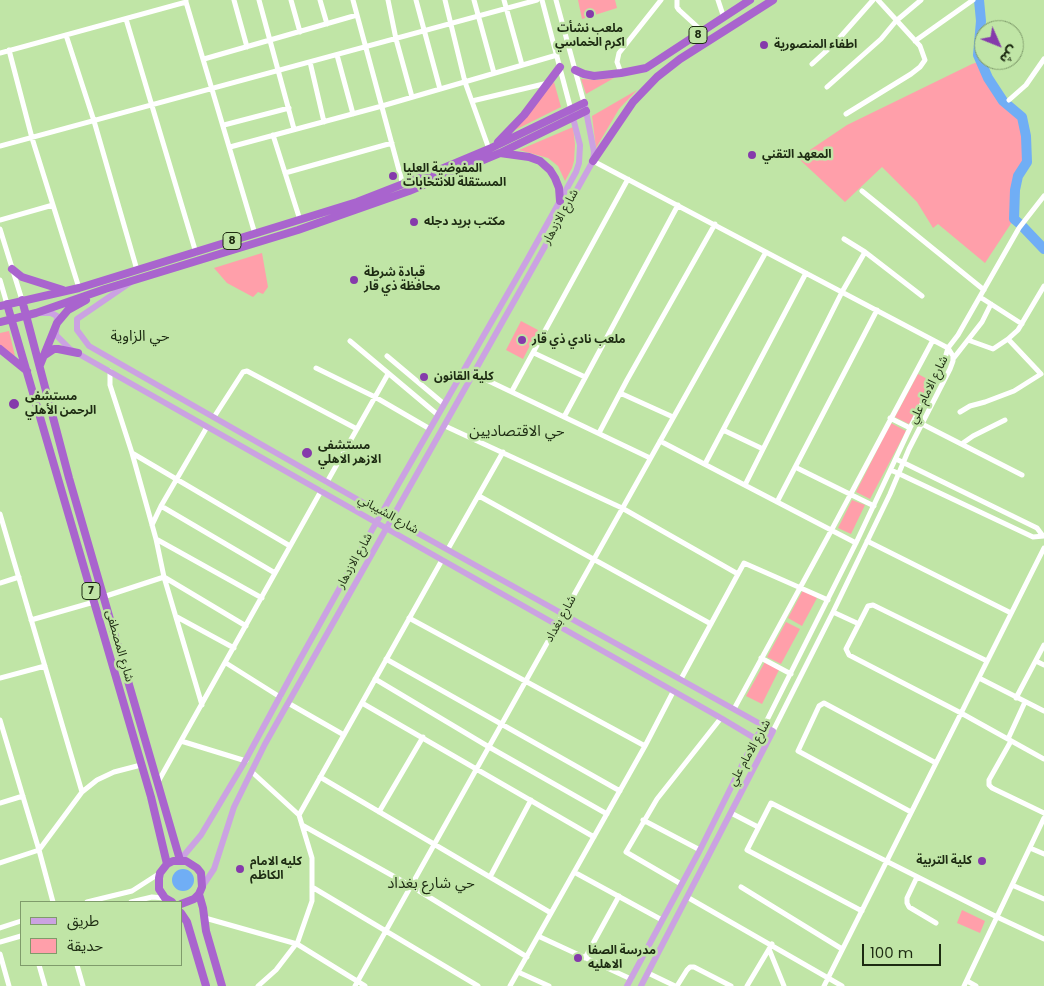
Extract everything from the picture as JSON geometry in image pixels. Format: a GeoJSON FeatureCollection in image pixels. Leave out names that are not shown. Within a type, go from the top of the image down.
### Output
{"type":"FeatureCollection","features":[{"type":"Feature","properties":{"kind":"highway","name":"8"},"geometry":{"type":"LineString","coordinates":[[593,161],[633,102],[657,77],[773,0]]}},
{"type":"Feature","properties":{"kind":"highway"},"geometry":{"type":"LineString","coordinates":[[749,1],[755,12]]}},
{"type":"Feature","properties":{"kind":"highway","name":"8"},"geometry":{"type":"LineString","coordinates":[[621,73],[646,68],[749,1]]}},
{"type":"Feature","properties":{"kind":"highway"},"geometry":{"type":"LineString","coordinates":[[489,149],[516,124],[560,67]]}},
{"type":"Feature","properties":{"kind":"highway"},"geometry":{"type":"LineString","coordinates":[[575,70],[594,76],[621,73]]}},
{"type":"Feature","properties":{"kind":"highway","name":"8"},"geometry":{"type":"LineString","coordinates":[[0,322],[27,316],[105,289],[311,226],[409,192],[500,153],[585,107]]}},
{"type":"Feature","properties":{"kind":"highway","name":"8"},"geometry":{"type":"LineString","coordinates":[[4,305],[79,288],[196,253],[403,185],[572,114]]}},
{"type":"Feature","properties":{"kind":"highway"},"geometry":{"type":"LineString","coordinates":[[500,153],[528,157],[540,161],[556,178],[560,201]]}},
{"type":"Feature","properties":{"kind":"highway"},"geometry":{"type":"LineString","coordinates":[[298,230],[301,219],[311,226]]}},
{"type":"Feature","properties":{"kind":"highway"},"geometry":{"type":"LineString","coordinates":[[12,269],[22,277],[65,291]]}},
{"type":"Feature","properties":{"kind":"highway"},"geometry":{"type":"LineString","coordinates":[[41,361],[57,323],[68,310],[105,289]]}},
{"type":"Feature","properties":{"kind":"highway","name":"7"},"geometry":{"type":"LineString","coordinates":[[22,300],[27,316]]}},
{"type":"Feature","properties":{"kind":"highway","name":"7"},"geometry":{"type":"LineString","coordinates":[[4,305],[12,319]]}},
{"type":"Feature","properties":{"kind":"highway","name":"شارع المصطفى"},"geometry":{"type":"LineString","coordinates":[[27,316],[41,361],[69,478],[180,860]]}},
{"type":"Feature","properties":{"kind":"highway","name":"شارع المصطفى"},"geometry":{"type":"LineString","coordinates":[[12,319],[153,805],[167,864]]}},
{"type":"Feature","properties":{"kind":"highway"},"geometry":{"type":"LineString","coordinates":[[0,349],[28,372]]}},
{"type":"Feature","properties":{"kind":"highway"},"geometry":{"type":"LineString","coordinates":[[41,361],[54,349],[78,353]]}},
{"type":"Feature","properties":{"kind":"highway"},"geometry":{"type":"LineString","coordinates":[[169,900],[159,889],[160,873],[167,864],[173,861],[186,860],[201,873],[200,890],[206,932],[222,986]]}},
{"type":"Feature","properties":{"kind":"highway"},"geometry":{"type":"LineString","coordinates":[[182,904],[194,899],[200,890]]}},
{"type":"Feature","properties":{"kind":"highway"},"geometry":{"type":"LineString","coordinates":[[182,914],[187,922],[206,986]]}},
{"type":"Feature","properties":{"kind":"main road"},"geometry":{"type":"LineString","coordinates":[[585,107],[594,152],[593,161]]}},
{"type":"Feature","properties":{"kind":"main road","name":"شارع الازدهار"},"geometry":{"type":"LineString","coordinates":[[180,860],[201,835],[246,761],[376,522],[576,172],[580,144],[572,114]]}},
{"type":"Feature","properties":{"kind":"main road","name":"شارع الازدهار"},"geometry":{"type":"LineString","coordinates":[[200,890],[214,869],[234,807],[265,744],[593,161]]}},
{"type":"Feature","properties":{"kind":"main road","name":"شارع الشيباني"},"geometry":{"type":"LineString","coordinates":[[132,282],[77,319],[77,330],[89,346],[327,482],[773,731]]}},
{"type":"Feature","properties":{"kind":"main road"},"geometry":{"type":"LineString","coordinates":[[36,313],[55,314],[58,318],[57,323]]}},
{"type":"Feature","properties":{"kind":"main road"},"geometry":{"type":"LineString","coordinates":[[495,315],[504,320]]}},
{"type":"Feature","properties":{"kind":"main road","name":"شارع الشيباني"},"geometry":{"type":"LineString","coordinates":[[57,323],[56,335],[64,345],[766,745]]}},
{"type":"Feature","properties":{"kind":"main road"},"geometry":{"type":"LineString","coordinates":[[164,403],[170,392]]}},
{"type":"Feature","properties":{"kind":"main road"},"geometry":{"type":"LineString","coordinates":[[298,663],[308,669]]}},
{"type":"Feature","properties":{"kind":"main road","name":"شارع الامام علي"},"geometry":{"type":"LineString","coordinates":[[627,986],[700,850],[755,739],[764,726]]}},
{"type":"Feature","properties":{"kind":"main road","name":"شارع الامام علي"},"geometry":{"type":"LineString","coordinates":[[642,986],[773,731]]}},
{"type":"Feature","properties":{"kind":"street"},"geometry":{"type":"LineString","coordinates":[[234,0],[247,47]]}},
{"type":"Feature","properties":{"kind":"street"},"geometry":{"type":"LineString","coordinates":[[259,0],[294,130]]}},
{"type":"Feature","properties":{"kind":"street"},"geometry":{"type":"LineString","coordinates":[[291,0],[300,32]]}},
{"type":"Feature","properties":{"kind":"street"},"geometry":{"type":"LineString","coordinates":[[320,0],[327,24]]}},
{"type":"Feature","properties":{"kind":"street"},"geometry":{"type":"LineString","coordinates":[[353,0],[403,185]]}},
{"type":"Feature","properties":{"kind":"street"},"geometry":{"type":"LineString","coordinates":[[388,0],[412,97]]}},
{"type":"Feature","properties":{"kind":"street"},"geometry":{"type":"LineString","coordinates":[[416,0],[440,89]]}},
{"type":"Feature","properties":{"kind":"street"},"geometry":{"type":"LineString","coordinates":[[445,0],[466,82],[489,149]]}},
{"type":"Feature","properties":{"kind":"street"},"geometry":{"type":"LineString","coordinates":[[474,0],[494,73]]}},
{"type":"Feature","properties":{"kind":"street"},"geometry":{"type":"LineString","coordinates":[[504,0],[522,65]]}},
{"type":"Feature","properties":{"kind":"street"},"geometry":{"type":"LineString","coordinates":[[0,146],[537,0]]}},
{"type":"Feature","properties":{"kind":"street"},"geometry":{"type":"LineString","coordinates":[[542,0],[572,114]]}},
{"type":"Feature","properties":{"kind":"street"},"geometry":{"type":"LineString","coordinates":[[556,0],[585,107]]}},
{"type":"Feature","properties":{"kind":"street"},"geometry":{"type":"LineString","coordinates":[[621,73],[617,62],[620,53],[661,0]]}},
{"type":"Feature","properties":{"kind":"street"},"geometry":{"type":"LineString","coordinates":[[678,0],[677,7],[679,10],[703,32]]}},
{"type":"Feature","properties":{"kind":"street"},"geometry":{"type":"LineString","coordinates":[[718,0],[724,18]]}},
{"type":"Feature","properties":{"kind":"street"},"geometry":{"type":"LineString","coordinates":[[812,64],[835,43],[873,0]]}},
{"type":"Feature","properties":{"kind":"street"},"geometry":{"type":"LineString","coordinates":[[846,114],[920,68],[925,60],[915,41],[878,0]]}},
{"type":"Feature","properties":{"kind":"street"},"geometry":{"type":"LineString","coordinates":[[826,86],[882,39],[896,21],[921,0]]}},
{"type":"Feature","properties":{"kind":"street"},"geometry":{"type":"LineString","coordinates":[[915,41],[973,0]]}},
{"type":"Feature","properties":{"kind":"street"},"geometry":{"type":"LineString","coordinates":[[0,53],[186,1],[255,234]]}},
{"type":"Feature","properties":{"kind":"street"},"geometry":{"type":"LineString","coordinates":[[204,59],[357,15]]}},
{"type":"Feature","properties":{"kind":"street"},"geometry":{"type":"LineString","coordinates":[[126,19],[196,253]]}},
{"type":"Feature","properties":{"kind":"street"},"geometry":{"type":"LineString","coordinates":[[66,35],[94,121],[137,270]]}},
{"type":"Feature","properties":{"kind":"street"},"geometry":{"type":"LineString","coordinates":[[9,50],[32,138],[79,288]]}},
{"type":"Feature","properties":{"kind":"street"},"geometry":{"type":"LineString","coordinates":[[337,54],[353,114]]}},
{"type":"Feature","properties":{"kind":"street"},"geometry":{"type":"LineString","coordinates":[[230,147],[382,106],[557,55]]}},
{"type":"Feature","properties":{"kind":"street"},"geometry":{"type":"LineString","coordinates":[[1009,100],[1026,85],[1044,59]]}},
{"type":"Feature","properties":{"kind":"street"},"geometry":{"type":"LineString","coordinates":[[310,62],[324,122]]}},
{"type":"Feature","properties":{"kind":"street"},"geometry":{"type":"LineString","coordinates":[[472,100],[549,83]]}},
{"type":"Feature","properties":{"kind":"street"},"geometry":{"type":"LineString","coordinates":[[224,126],[289,108]]}},
{"type":"Feature","properties":{"kind":"street"},"geometry":{"type":"LineString","coordinates":[[273,135],[301,219]]}},
{"type":"Feature","properties":{"kind":"street"},"geometry":{"type":"LineString","coordinates":[[285,174],[392,143]]}},
{"type":"Feature","properties":{"kind":"street"},"geometry":{"type":"LineString","coordinates":[[593,161],[948,348],[955,340],[1019,228],[1044,196]]}},
{"type":"Feature","properties":{"kind":"street"},"geometry":{"type":"LineString","coordinates":[[512,391],[628,179]]}},
{"type":"Feature","properties":{"kind":"street"},"geometry":{"type":"LineString","coordinates":[[862,191],[984,290]]}},
{"type":"Feature","properties":{"kind":"street"},"geometry":{"type":"LineString","coordinates":[[0,220],[53,205]]}},
{"type":"Feature","properties":{"kind":"street"},"geometry":{"type":"LineString","coordinates":[[564,417],[678,205]]}},
{"type":"Feature","properties":{"kind":"street"},"geometry":{"type":"LineString","coordinates":[[599,433],[714,224]]}},
{"type":"Feature","properties":{"kind":"street"},"geometry":{"type":"LineString","coordinates":[[0,230],[22,300]]}},
{"type":"Feature","properties":{"kind":"street"},"geometry":{"type":"LineString","coordinates":[[844,239],[865,252],[922,296]]}},
{"type":"Feature","properties":{"kind":"street","name":"شارع بغداد"},"geometry":{"type":"LineString","coordinates":[[356,984],[766,252]]}},
{"type":"Feature","properties":{"kind":"street"},"geometry":{"type":"LineString","coordinates":[[744,485],[842,292],[865,252]]}},
{"type":"Feature","properties":{"kind":"street"},"geometry":{"type":"LineString","coordinates":[[705,464],[806,273]]}},
{"type":"Feature","properties":{"kind":"street"},"geometry":{"type":"LineString","coordinates":[[0,280],[4,305]]}},
{"type":"Feature","properties":{"kind":"street"},"geometry":{"type":"LineString","coordinates":[[968,340],[993,349],[1008,339],[1018,330],[1044,286]]}},
{"type":"Feature","properties":{"kind":"street"},"geometry":{"type":"LineString","coordinates":[[980,297],[1022,324]]}},
{"type":"Feature","properties":{"kind":"street"},"geometry":{"type":"LineString","coordinates":[[953,359],[982,322],[991,304]]}},
{"type":"Feature","properties":{"kind":"street"},"geometry":{"type":"LineString","coordinates":[[777,502],[877,310]]}},
{"type":"Feature","properties":{"kind":"street"},"geometry":{"type":"LineString","coordinates":[[960,412],[970,406],[1014,391],[1041,374],[1008,339]]}},
{"type":"Feature","properties":{"kind":"street"},"geometry":{"type":"LineString","coordinates":[[734,709],[832,531],[890,418],[933,340]]}},
{"type":"Feature","properties":{"kind":"street"},"geometry":{"type":"LineString","coordinates":[[350,341],[438,415]]}},
{"type":"Feature","properties":{"kind":"street","name":"شارع الامام علي"},"geometry":{"type":"LineString","coordinates":[[773,731],[833,612],[950,369],[953,359],[948,348]]}},
{"type":"Feature","properties":{"kind":"street","name":"شارع الامام علي"},"geometry":{"type":"LineString","coordinates":[[764,726],[856,543],[945,358],[948,348]]}},
{"type":"Feature","properties":{"kind":"street"},"geometry":{"type":"LineString","coordinates":[[534,353],[585,377]]}},
{"type":"Feature","properties":{"kind":"street"},"geometry":{"type":"LineString","coordinates":[[387,356],[444,404]]}},
{"type":"Feature","properties":{"kind":"street"},"geometry":{"type":"LineString","coordinates":[[316,368],[375,397],[430,429]]}},
{"type":"Feature","properties":{"kind":"street"},"geometry":{"type":"LineString","coordinates":[[110,371],[110,385],[132,453],[156,539],[164,577],[202,705]]}},
{"type":"Feature","properties":{"kind":"street"},"geometry":{"type":"LineString","coordinates":[[214,417],[243,372],[247,371],[357,430]]}},
{"type":"Feature","properties":{"kind":"street"},"geometry":{"type":"LineString","coordinates":[[327,482],[388,374]]}},
{"type":"Feature","properties":{"kind":"street"},"geometry":{"type":"LineString","coordinates":[[474,374],[650,458]]}},
{"type":"Feature","properties":{"kind":"street"},"geometry":{"type":"LineString","coordinates":[[620,393],[673,418]]}},
{"type":"Feature","properties":{"kind":"street"},"geometry":{"type":"LineString","coordinates":[[890,418],[910,428]]}},
{"type":"Feature","properties":{"kind":"street"},"geometry":{"type":"LineString","coordinates":[[963,444],[973,436],[1005,420]]}},
{"type":"Feature","properties":{"kind":"street"},"geometry":{"type":"LineString","coordinates":[[922,424],[1022,475]]}},
{"type":"Feature","properties":{"kind":"street"},"geometry":{"type":"LineString","coordinates":[[445,426],[622,508],[738,574]]}},
{"type":"Feature","properties":{"kind":"street"},"geometry":{"type":"LineString","coordinates":[[152,525],[160,506],[207,427]]}},
{"type":"Feature","properties":{"kind":"street"},"geometry":{"type":"LineString","coordinates":[[723,430],[763,449]]}},
{"type":"Feature","properties":{"kind":"street"},"geometry":{"type":"LineString","coordinates":[[660,442],[856,543]]}},
{"type":"Feature","properties":{"kind":"street"},"geometry":{"type":"LineString","coordinates":[[448,549],[503,452]]}},
{"type":"Feature","properties":{"kind":"street"},"geometry":{"type":"LineString","coordinates":[[132,453],[290,546]]}},
{"type":"Feature","properties":{"kind":"street"},"geometry":{"type":"LineString","coordinates":[[896,459],[1037,528],[1044,536]]}},
{"type":"Feature","properties":{"kind":"street"},"geometry":{"type":"LineString","coordinates":[[795,467],[850,496],[874,506]]}},
{"type":"Feature","properties":{"kind":"street"},"geometry":{"type":"LineString","coordinates":[[891,470],[1033,537],[1044,536]]}},
{"type":"Feature","properties":{"kind":"street"},"geometry":{"type":"LineString","coordinates":[[158,782],[226,664],[321,491]]}},
{"type":"Feature","properties":{"kind":"street"},"geometry":{"type":"LineString","coordinates":[[479,496],[711,624]]}},
{"type":"Feature","properties":{"kind":"street"},"geometry":{"type":"LineString","coordinates":[[160,506],[275,573]]}},
{"type":"Feature","properties":{"kind":"street"},"geometry":{"type":"LineString","coordinates":[[0,514],[82,792]]}},
{"type":"Feature","properties":{"kind":"street"},"geometry":{"type":"LineString","coordinates":[[156,539],[262,598]]}},
{"type":"Feature","properties":{"kind":"street"},"geometry":{"type":"LineString","coordinates":[[867,541],[1011,613]]}},
{"type":"Feature","properties":{"kind":"street"},"geometry":{"type":"LineString","coordinates":[[824,986],[1044,548]]}},
{"type":"Feature","properties":{"kind":"street"},"geometry":{"type":"LineString","coordinates":[[299,815],[442,560]]}},
{"type":"Feature","properties":{"kind":"street"},"geometry":{"type":"LineString","coordinates":[[681,680],[744,563],[828,600]]}},
{"type":"Feature","properties":{"kind":"street"},"geometry":{"type":"LineString","coordinates":[[0,584],[19,577]]}},
{"type":"Feature","properties":{"kind":"street"},"geometry":{"type":"LineString","coordinates":[[103,597],[164,577],[246,626]]}},
{"type":"Feature","properties":{"kind":"street"},"geometry":{"type":"LineString","coordinates":[[31,620],[94,602]]}},
{"type":"Feature","properties":{"kind":"street"},"geometry":{"type":"LineString","coordinates":[[987,661],[873,605],[868,606],[846,649],[849,655],[1044,758]]}},
{"type":"Feature","properties":{"kind":"street"},"geometry":{"type":"LineString","coordinates":[[833,612],[859,624]]}},
{"type":"Feature","properties":{"kind":"street"},"geometry":{"type":"LineString","coordinates":[[176,617],[234,648]]}},
{"type":"Feature","properties":{"kind":"street"},"geometry":{"type":"LineString","coordinates":[[409,618],[645,746]]}},
{"type":"Feature","properties":{"kind":"street"},"geometry":{"type":"LineString","coordinates":[[1016,698],[1044,645]]}},
{"type":"Feature","properties":{"kind":"street"},"geometry":{"type":"LineString","coordinates":[[761,658],[791,674]]}},
{"type":"Feature","properties":{"kind":"street"},"geometry":{"type":"LineString","coordinates":[[386,659],[620,791]]}},
{"type":"Feature","properties":{"kind":"street"},"geometry":{"type":"LineString","coordinates":[[1036,660],[1044,665]]}},
{"type":"Feature","properties":{"kind":"street"},"geometry":{"type":"LineString","coordinates":[[226,664],[280,697]]}},
{"type":"Feature","properties":{"kind":"street"},"geometry":{"type":"LineString","coordinates":[[0,678],[45,666]]}},
{"type":"Feature","properties":{"kind":"street"},"geometry":{"type":"LineString","coordinates":[[979,678],[1044,711]]}},
{"type":"Feature","properties":{"kind":"street"},"geometry":{"type":"LineString","coordinates":[[375,679],[607,814]]}},
{"type":"Feature","properties":{"kind":"street"},"geometry":{"type":"LineString","coordinates":[[510,986],[645,746],[673,692]]}},
{"type":"Feature","properties":{"kind":"street"},"geometry":{"type":"LineString","coordinates":[[1025,702],[1010,740],[989,780],[989,785],[1044,813]]}},
{"type":"Feature","properties":{"kind":"street"},"geometry":{"type":"LineString","coordinates":[[288,703],[344,735]]}},
{"type":"Feature","properties":{"kind":"street"},"geometry":{"type":"LineString","coordinates":[[362,703],[594,837]]}},
{"type":"Feature","properties":{"kind":"street"},"geometry":{"type":"LineString","coordinates":[[911,812],[800,754],[798,751],[819,706],[824,703],[936,763]]}},
{"type":"Feature","properties":{"kind":"street"},"geometry":{"type":"LineString","coordinates":[[681,884],[626,852],[657,798],[721,718]]}},
{"type":"Feature","properties":{"kind":"street"},"geometry":{"type":"LineString","coordinates":[[0,720],[3,741],[23,796],[53,901]]}},
{"type":"Feature","properties":{"kind":"street"},"geometry":{"type":"LineString","coordinates":[[379,812],[423,737]]}},
{"type":"Feature","properties":{"kind":"street"},"geometry":{"type":"LineString","coordinates":[[181,741],[246,761]]}},
{"type":"Feature","properties":{"kind":"street"},"geometry":{"type":"LineString","coordinates":[[0,863],[39,850],[82,792],[97,780],[141,765]]}},
{"type":"Feature","properties":{"kind":"street"},"geometry":{"type":"LineString","coordinates":[[252,772],[299,815],[312,858],[312,901],[296,944],[276,970],[258,986]]}},
{"type":"Feature","properties":{"kind":"street"},"geometry":{"type":"LineString","coordinates":[[320,777],[551,913]]}},
{"type":"Feature","properties":{"kind":"street"},"geometry":{"type":"LineString","coordinates":[[0,803],[23,796]]}},
{"type":"Feature","properties":{"kind":"street"},"geometry":{"type":"LineString","coordinates":[[490,877],[531,800]]}},
{"type":"Feature","properties":{"kind":"street"},"geometry":{"type":"LineString","coordinates":[[862,911],[747,850],[769,805],[774,803],[917,877],[1044,939]]}},
{"type":"Feature","properties":{"kind":"street"},"geometry":{"type":"LineString","coordinates":[[731,813],[758,827]]}},
{"type":"Feature","properties":{"kind":"street"},"geometry":{"type":"LineString","coordinates":[[976,986],[965,984],[1044,818]]}},
{"type":"Feature","properties":{"kind":"street"},"geometry":{"type":"LineString","coordinates":[[643,820],[700,850]]}},
{"type":"Feature","properties":{"kind":"street"},"geometry":{"type":"LineString","coordinates":[[302,825],[411,886],[527,957]]}},
{"type":"Feature","properties":{"kind":"street"},"geometry":{"type":"LineString","coordinates":[[1030,848],[1044,854]]}},
{"type":"Feature","properties":{"kind":"street"},"geometry":{"type":"LineString","coordinates":[[574,872],[662,920]]}},
{"type":"Feature","properties":{"kind":"street"},"geometry":{"type":"LineString","coordinates":[[91,901],[132,891],[160,873]]}},
{"type":"Feature","properties":{"kind":"street"},"geometry":{"type":"LineString","coordinates":[[917,877],[907,898],[907,903],[909,907],[936,924]]}},
{"type":"Feature","properties":{"kind":"street"},"geometry":{"type":"LineString","coordinates":[[1012,885],[1044,899]]}},
{"type":"Feature","properties":{"kind":"street"},"geometry":{"type":"LineString","coordinates":[[312,887],[478,986]]}},
{"type":"Feature","properties":{"kind":"street"},"geometry":{"type":"LineString","coordinates":[[741,887],[842,948]]}},
{"type":"Feature","properties":{"kind":"street"},"geometry":{"type":"LineString","coordinates":[[585,958],[619,896]]}},
{"type":"Feature","properties":{"kind":"street"},"geometry":{"type":"LineString","coordinates":[[135,901],[152,897],[169,900]]}},
{"type":"Feature","properties":{"kind":"street"},"geometry":{"type":"LineString","coordinates":[[687,897],[842,986]]}},
{"type":"Feature","properties":{"kind":"street"},"geometry":{"type":"LineString","coordinates":[[205,918],[296,944],[356,984],[364,986]]}},
{"type":"Feature","properties":{"kind":"street"},"geometry":{"type":"LineString","coordinates":[[0,928],[20,921]]}},
{"type":"Feature","properties":{"kind":"street"},"geometry":{"type":"LineString","coordinates":[[0,942],[20,936]]}},
{"type":"Feature","properties":{"kind":"street"},"geometry":{"type":"LineString","coordinates":[[538,936],[630,979]]}},
{"type":"Feature","properties":{"kind":"street"},"geometry":{"type":"LineString","coordinates":[[747,986],[770,946]]}},
{"type":"Feature","properties":{"kind":"street"},"geometry":{"type":"LineString","coordinates":[[770,946],[784,986]]}},
{"type":"Feature","properties":{"kind":"street"},"geometry":{"type":"LineString","coordinates":[[0,954],[9,986]]}},
{"type":"Feature","properties":{"kind":"street"},"geometry":{"type":"LineString","coordinates":[[39,966],[45,986]]}},
{"type":"Feature","properties":{"kind":"street"},"geometry":{"type":"LineString","coordinates":[[77,966],[83,986]]}},
{"type":"Feature","properties":{"kind":"street"},"geometry":{"type":"LineString","coordinates":[[648,974],[676,986],[687,970],[690,967],[694,967],[732,986]]}},
{"type":"Feature","properties":{"kind":"street"},"geometry":{"type":"LineString","coordinates":[[518,972],[550,986]]}},
{"type":"Feature","properties":{"kind":"green space","name":"ملعب نشأت اكرم الخماسي"},"geometry":{"type":"Polygon","coordinates":[[[578,0],[615,0],[617,8],[582,19],[578,0]]]}},
{"type":"Feature","properties":{"kind":"green space"},"geometry":{"type":"Polygon","coordinates":[[[974,63],[974,70],[985,70],[1003,101],[1022,117],[1026,136],[1027,162],[1018,176],[1015,190],[1014,219],[985,263],[938,224],[933,228],[917,202],[882,167],[845,202],[798,158],[847,125],[974,63]]]}},
{"type":"Feature","properties":{"kind":"green space"},"geometry":{"type":"Polygon","coordinates":[[[614,78],[586,94],[581,79],[597,80],[614,78]]]}},
{"type":"Feature","properties":{"kind":"green space"},"geometry":{"type":"Polygon","coordinates":[[[554,82],[561,107],[515,130],[554,82]]]}},
{"type":"Feature","properties":{"kind":"green space"},"geometry":{"type":"Polygon","coordinates":[[[637,90],[619,109],[596,148],[592,116],[637,90]]]}},
{"type":"Feature","properties":{"kind":"green space"},"geometry":{"type":"Polygon","coordinates":[[[573,127],[574,161],[565,181],[558,166],[548,158],[519,150],[573,127]]]}},
{"type":"Feature","properties":{"kind":"green space"},"geometry":{"type":"Polygon","coordinates":[[[262,253],[268,287],[263,294],[258,292],[253,297],[227,283],[214,268],[262,253]]]}},
{"type":"Feature","properties":{"kind":"green space","name":"ملعب نادي ذي قار"},"geometry":{"type":"Polygon","coordinates":[[[521,321],[538,330],[523,359],[506,350],[521,321]]]}},
{"type":"Feature","properties":{"kind":"green space"},"geometry":{"type":"Polygon","coordinates":[[[9,331],[15,356],[0,346],[0,333],[9,331]]]}},
{"type":"Feature","properties":{"kind":"green space"},"geometry":{"type":"Polygon","coordinates":[[[918,374],[931,381],[909,424],[895,417],[918,374]]]}},
{"type":"Feature","properties":{"kind":"green space"},"geometry":{"type":"Polygon","coordinates":[[[891,423],[906,431],[870,499],[856,492],[891,423]]]}},
{"type":"Feature","properties":{"kind":"green space"},"geometry":{"type":"Polygon","coordinates":[[[852,500],[865,505],[851,534],[838,528],[852,500]]]}},
{"type":"Feature","properties":{"kind":"green space"},"geometry":{"type":"Polygon","coordinates":[[[803,590],[817,598],[802,626],[788,618],[803,590]]]}},
{"type":"Feature","properties":{"kind":"green space"},"geometry":{"type":"Polygon","coordinates":[[[786,622],[800,629],[781,664],[767,657],[786,622]]]}},
{"type":"Feature","properties":{"kind":"green space"},"geometry":{"type":"Polygon","coordinates":[[[766,660],[780,668],[762,704],[746,696],[766,660]]]}},
{"type":"Feature","properties":{"kind":"green space"},"geometry":{"type":"Polygon","coordinates":[[[962,910],[985,921],[980,933],[957,923],[962,910]]]}},
{"type":"Feature","properties":{"kind":"water"},"geometry":{"type":"Polygon","coordinates":[[[183,869],[191,872],[194,880],[191,888],[183,891],[175,888],[172,880],[175,872],[183,869]]]}},
{"type":"Feature","properties":{"kind":"waterway"},"geometry":{"type":"LineString","coordinates":[[979,0],[981,21],[978,55],[988,78],[1003,101],[1022,117],[1026,136],[1027,162],[1018,176],[1015,190],[1014,219],[1020,224]]}},
{"type":"Feature","properties":{"kind":"waterway"},"geometry":{"type":"LineString","coordinates":[[1023,227],[1044,249]]}},
{"type":"Feature","properties":{"kind":"place","name":"ملعب نشأت اكرم الخماسي"},"geometry":{"type":"Point","coordinates":[590,14]}},
{"type":"Feature","properties":{"kind":"place","name":"اطفاء المنصورية"},"geometry":{"type":"Point","coordinates":[764,45]}},
{"type":"Feature","properties":{"kind":"place","name":"المعهد التقني"},"geometry":{"type":"Point","coordinates":[752,155]}},
{"type":"Feature","properties":{"kind":"place","name":"المفوضية العليا المستقلة للانتخابات"},"geometry":{"type":"Point","coordinates":[393,176]}},
{"type":"Feature","properties":{"kind":"place","name":"مكتب بريد دجله"},"geometry":{"type":"Point","coordinates":[414,222]}},
{"type":"Feature","properties":{"kind":"place","name":"قيادة شرطة محافظة ذي قار"},"geometry":{"type":"Point","coordinates":[354,280]}},
{"type":"Feature","properties":{"kind":"place","name":"ملعب نادي ذي قار"},"geometry":{"type":"Point","coordinates":[522,340]}},
{"type":"Feature","properties":{"kind":"place","name":"كلية القانون"},"geometry":{"type":"Point","coordinates":[424,377]}},
{"type":"Feature","properties":{"kind":"place","name":"مستشفى الرحمن الأهلي"},"geometry":{"type":"Point","coordinates":[14,404]}},
{"type":"Feature","properties":{"kind":"place","name":"مستشفى الازهر الاهلي"},"geometry":{"type":"Point","coordinates":[307,453]}},
{"type":"Feature","properties":{"kind":"place","name":"كلية التربية"},"geometry":{"type":"Point","coordinates":[982,861]}},
{"type":"Feature","properties":{"kind":"place","name":"كليه الامام الكاظم"},"geometry":{"type":"Point","coordinates":[240,869]}},
{"type":"Feature","properties":{"kind":"place","name":"مدرسة الصفا الاهليه"},"geometry":{"type":"Point","coordinates":[578,958]}},
{"type":"Feature","properties":{"kind":"district","name":"حي الزاوية"},"geometry":{"type":"Point","coordinates":[140,337]}},
{"type":"Feature","properties":{"kind":"district","name":"حي الاقتصاديين"},"geometry":{"type":"Point","coordinates":[517,432]}},
{"type":"Feature","properties":{"kind":"district","name":"حي شارع بغداد"},"geometry":{"type":"Point","coordinates":[431,884]}}]}
